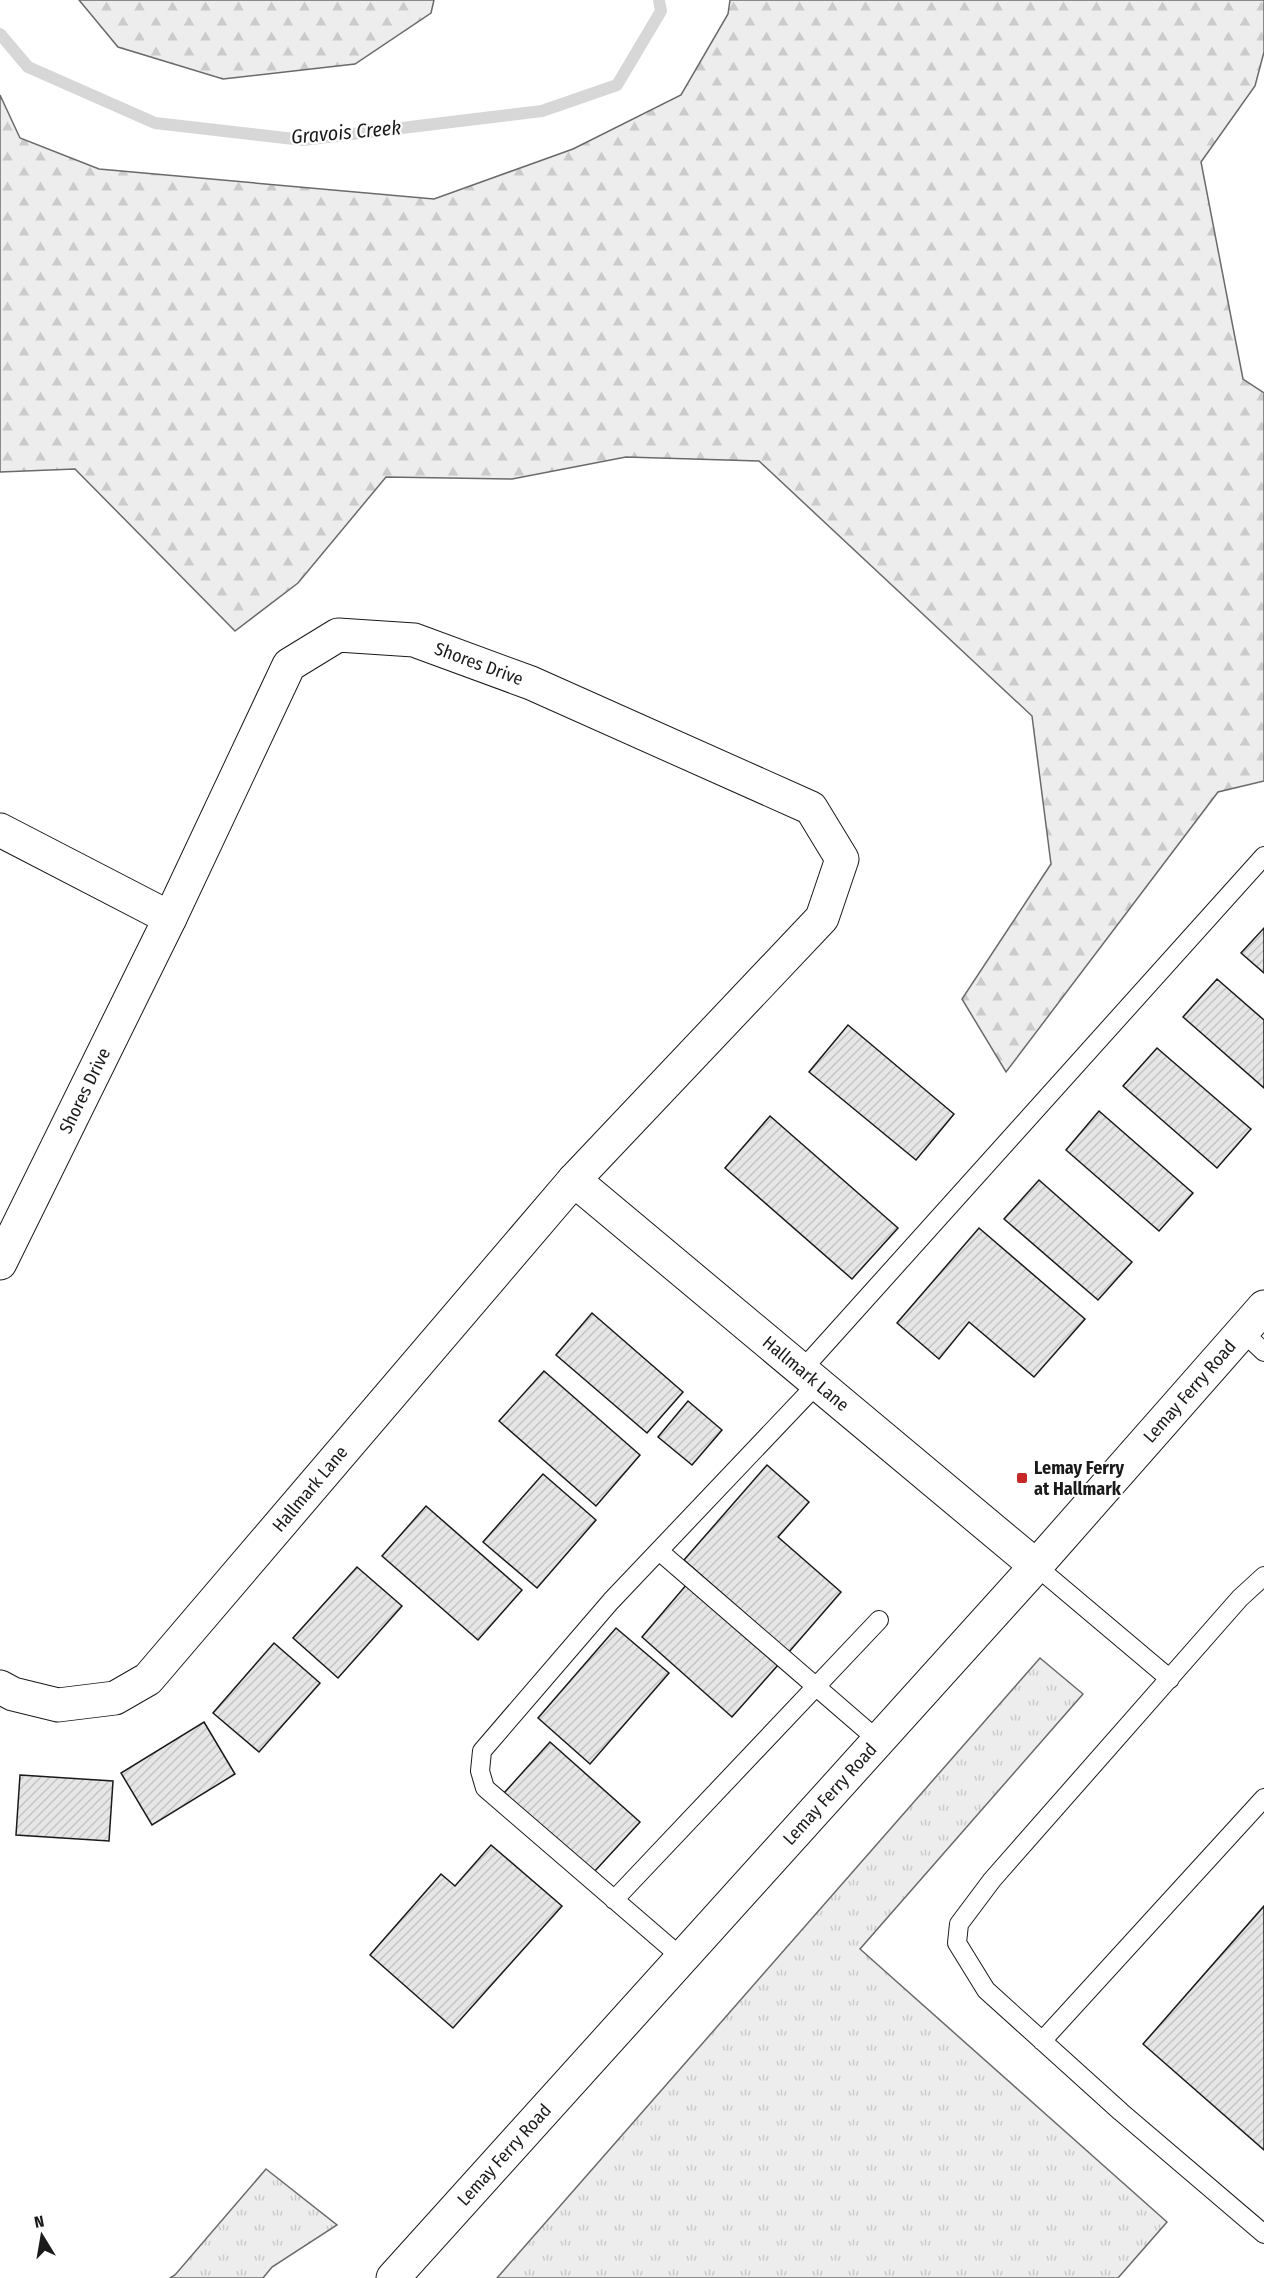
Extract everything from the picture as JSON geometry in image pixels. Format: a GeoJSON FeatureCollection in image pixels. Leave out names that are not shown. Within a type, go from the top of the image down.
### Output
{"type":"FeatureCollection","features":[{"type":"Feature","properties":{"kind":"street","name":"Shores Drive"},"geometry":{"type":"LineString","coordinates":[[0,1263],[170,918],[289,665],[338,635],[414,640],[531,683],[811,808],[842,859],[822,918]]}},
{"type":"Feature","properties":{"kind":"street"},"geometry":{"type":"LineString","coordinates":[[0,830],[170,918]]}},
{"type":"Feature","properties":{"kind":"street","name":"Hallmark Lane"},"geometry":{"type":"LineString","coordinates":[[0,1687],[13,1694],[58,1705],[115,1698],[148,1679],[574,1180],[822,918]]}},
{"type":"Feature","properties":{"kind":"street","name":"Hallmark Lane"},"geometry":{"type":"LineString","coordinates":[[574,1180],[1036,1566]]}},
{"type":"Feature","properties":{"kind":"street","name":"Lemay Ferry Road"},"geometry":{"type":"LineString","coordinates":[[393,2278],[1036,1566],[1253,1342],[1264,1307]]}},
{"type":"Feature","properties":{"kind":"lane"},"geometry":{"type":"LineString","coordinates":[[681,1957],[485,1788],[480,1771],[482,1751],[1264,856]]}},
{"type":"Feature","properties":{"kind":"lane"},"geometry":{"type":"LineString","coordinates":[[659,1551],[879,1741]]}},
{"type":"Feature","properties":{"kind":"lane"},"geometry":{"type":"LineString","coordinates":[[1036,1566],[1170,1679]]}},
{"type":"Feature","properties":{"kind":"lane"},"geometry":{"type":"LineString","coordinates":[[1264,1576],[1240,1598],[992,1880],[959,1924],[957,1943],[986,1990],[1041,2041],[1264,2234]]}},
{"type":"Feature","properties":{"kind":"lane"},"geometry":{"type":"LineString","coordinates":[[614,1900],[879,1620]]}},
{"type":"Feature","properties":{"kind":"lane"},"geometry":{"type":"LineString","coordinates":[[1041,2041],[1260,1808]]}},
{"type":"Feature","properties":{"kind":"green space"},"geometry":{"type":"Polygon","coordinates":[[[79,0],[434,0],[431,13],[355,64],[223,79],[118,47],[79,0]]]}},
{"type":"Feature","properties":{"kind":"green space"},"geometry":{"type":"Polygon","coordinates":[[[730,0],[1264,0],[1264,52],[1255,86],[1201,162],[1243,379],[1264,393],[1264,781],[1218,792],[1006,1072],[962,999],[1051,864],[1032,716],[759,461],[626,457],[512,479],[386,477],[298,583],[235,631],[75,469],[0,472],[0,95],[20,138],[99,169],[434,199],[573,149],[681,95],[728,14],[730,0]]]}},
{"type":"Feature","properties":{"kind":"green space"},"geometry":{"type":"Polygon","coordinates":[[[1040,1658],[1083,1694],[860,1949],[1167,2222],[1118,2278],[497,2278],[1040,1658]]]}},
{"type":"Feature","properties":{"kind":"green space"},"geometry":{"type":"Polygon","coordinates":[[[266,2169],[337,2225],[272,2267],[263,2278],[170,2278],[175,2275],[266,2169]]]}},
{"type":"Feature","properties":{"kind":"building"},"geometry":{"type":"Polygon","coordinates":[[[1264,928],[1264,973],[1241,953],[1264,928]]]}},
{"type":"Feature","properties":{"kind":"building"},"geometry":{"type":"Polygon","coordinates":[[[1217,979],[1264,1020],[1264,1088],[1183,1017],[1217,979]]]}},
{"type":"Feature","properties":{"kind":"building"},"geometry":{"type":"Polygon","coordinates":[[[848,1025],[954,1114],[916,1160],[809,1072],[848,1025]]]}},
{"type":"Feature","properties":{"kind":"building"},"geometry":{"type":"Polygon","coordinates":[[[1157,1048],[1251,1129],[1217,1168],[1123,1086],[1157,1048]]]}},
{"type":"Feature","properties":{"kind":"building"},"geometry":{"type":"Polygon","coordinates":[[[1099,1111],[1193,1193],[1159,1231],[1066,1150],[1099,1111]]]}},
{"type":"Feature","properties":{"kind":"building"},"geometry":{"type":"Polygon","coordinates":[[[770,1116],[898,1228],[852,1279],[725,1168],[770,1116]]]}},
{"type":"Feature","properties":{"kind":"building"},"geometry":{"type":"Polygon","coordinates":[[[1039,1180],[1132,1262],[1098,1300],[1004,1219],[1039,1180]]]}},
{"type":"Feature","properties":{"kind":"building"},"geometry":{"type":"Polygon","coordinates":[[[979,1228],[1085,1319],[1034,1377],[969,1322],[939,1359],[897,1323],[979,1228]]]}},
{"type":"Feature","properties":{"kind":"building"},"geometry":{"type":"Polygon","coordinates":[[[592,1313],[683,1392],[647,1433],[556,1355],[592,1313]]]}},
{"type":"Feature","properties":{"kind":"building"},"geometry":{"type":"Polygon","coordinates":[[[544,1371],[640,1455],[596,1506],[499,1421],[544,1371]]]}},
{"type":"Feature","properties":{"kind":"building"},"geometry":{"type":"Polygon","coordinates":[[[688,1401],[722,1430],[692,1465],[658,1437],[688,1401]]]}},
{"type":"Feature","properties":{"kind":"building"},"geometry":{"type":"Polygon","coordinates":[[[767,1465],[809,1502],[778,1537],[841,1592],[789,1652],[684,1560],[767,1465]]]}},
{"type":"Feature","properties":{"kind":"building"},"geometry":{"type":"Polygon","coordinates":[[[543,1474],[596,1520],[537,1588],[483,1542],[543,1474]]]}},
{"type":"Feature","properties":{"kind":"building"},"geometry":{"type":"Polygon","coordinates":[[[426,1506],[522,1590],[478,1640],[382,1556],[426,1506]]]}},
{"type":"Feature","properties":{"kind":"building"},"geometry":{"type":"Polygon","coordinates":[[[357,1567],[402,1606],[338,1678],[293,1638],[357,1567]]]}},
{"type":"Feature","properties":{"kind":"building"},"geometry":{"type":"Polygon","coordinates":[[[687,1584],[778,1665],[732,1717],[642,1637],[687,1584]]]}},
{"type":"Feature","properties":{"kind":"building"},"geometry":{"type":"Polygon","coordinates":[[[616,1628],[669,1673],[590,1764],[538,1718],[616,1628]]]}},
{"type":"Feature","properties":{"kind":"building"},"geometry":{"type":"Polygon","coordinates":[[[274,1643],[320,1683],[259,1752],[213,1713],[274,1643]]]}},
{"type":"Feature","properties":{"kind":"building"},"geometry":{"type":"Polygon","coordinates":[[[204,1722],[235,1774],[152,1825],[121,1773],[204,1722]]]}},
{"type":"Feature","properties":{"kind":"building"},"geometry":{"type":"Polygon","coordinates":[[[550,1742],[640,1822],[594,1872],[504,1793],[550,1742]]]}},
{"type":"Feature","properties":{"kind":"building"},"geometry":{"type":"Polygon","coordinates":[[[20,1775],[113,1781],[109,1841],[16,1835],[20,1775]]]}},
{"type":"Feature","properties":{"kind":"building"},"geometry":{"type":"Polygon","coordinates":[[[491,1845],[562,1906],[453,2028],[370,1955],[441,1874],[455,1886],[491,1845]]]}},
{"type":"Feature","properties":{"kind":"building"},"geometry":{"type":"Polygon","coordinates":[[[1264,1906],[1264,2150],[1143,2044],[1264,1906]]]}},
{"type":"Feature","properties":{"kind":"waterway","name":"Gravois Creek"},"geometry":{"type":"LineString","coordinates":[[0,34],[28,67],[155,123],[303,140],[542,111],[617,85],[661,11],[659,0]]}},
{"type":"Feature","properties":{"kind":"place","name":"Lemay Ferry at Hallmark"},"geometry":{"type":"Point","coordinates":[1022,1478]}}]}
